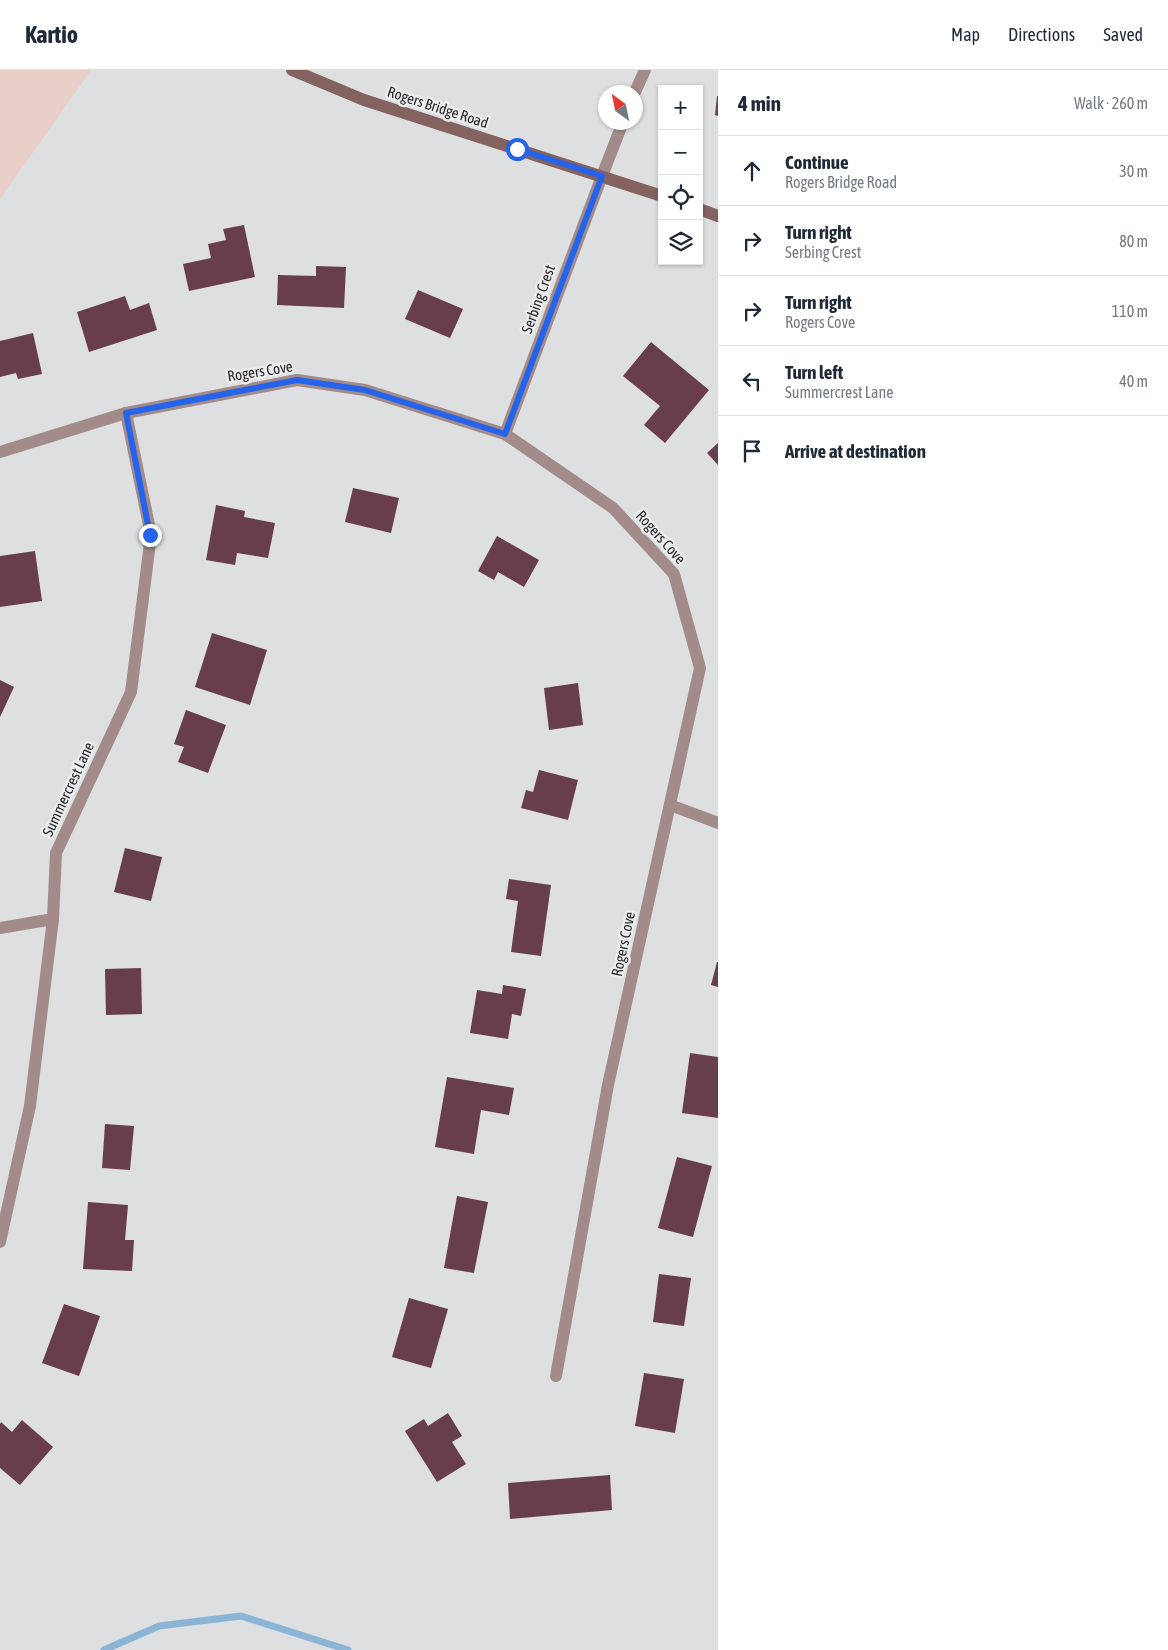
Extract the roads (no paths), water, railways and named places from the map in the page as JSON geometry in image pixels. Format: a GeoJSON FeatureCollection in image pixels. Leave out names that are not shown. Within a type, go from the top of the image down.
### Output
{"type":"FeatureCollection","features":[{"type":"Feature","properties":{"kind":"street","name":"Rogers Bridge Road"},"geometry":{"type":"LineString","coordinates":[[292,70],[364,100],[658,195]]}},
{"type":"Feature","properties":{"kind":"street"},"geometry":{"type":"LineString","coordinates":[[639,85],[645,70]]}},
{"type":"Feature","properties":{"kind":"street","name":"Serbing Crest"},"geometry":{"type":"LineString","coordinates":[[505,434],[620,130]]}},
{"type":"Feature","properties":{"kind":"street"},"geometry":{"type":"LineString","coordinates":[[703,210],[718,216]]}},
{"type":"Feature","properties":{"kind":"street","name":"Rogers Cove"},"geometry":{"type":"LineString","coordinates":[[0,452],[126,413],[297,380],[365,390],[505,434],[613,508],[674,574],[700,668],[608,1085],[556,1376]]}},
{"type":"Feature","properties":{"kind":"street","name":"Summercrest Lane"},"geometry":{"type":"LineString","coordinates":[[0,1242],[30,1106],[53,919],[56,853],[131,692],[150,535],[126,413]]}},
{"type":"Feature","properties":{"kind":"street"},"geometry":{"type":"LineString","coordinates":[[670,805],[718,823]]}},
{"type":"Feature","properties":{"kind":"street"},"geometry":{"type":"LineString","coordinates":[[0,928],[53,919]]}},
{"type":"Feature","properties":{"kind":"waterway"},"geometry":{"type":"LineString","coordinates":[[104,1650],[159,1626],[241,1616],[348,1650]]}}]}
